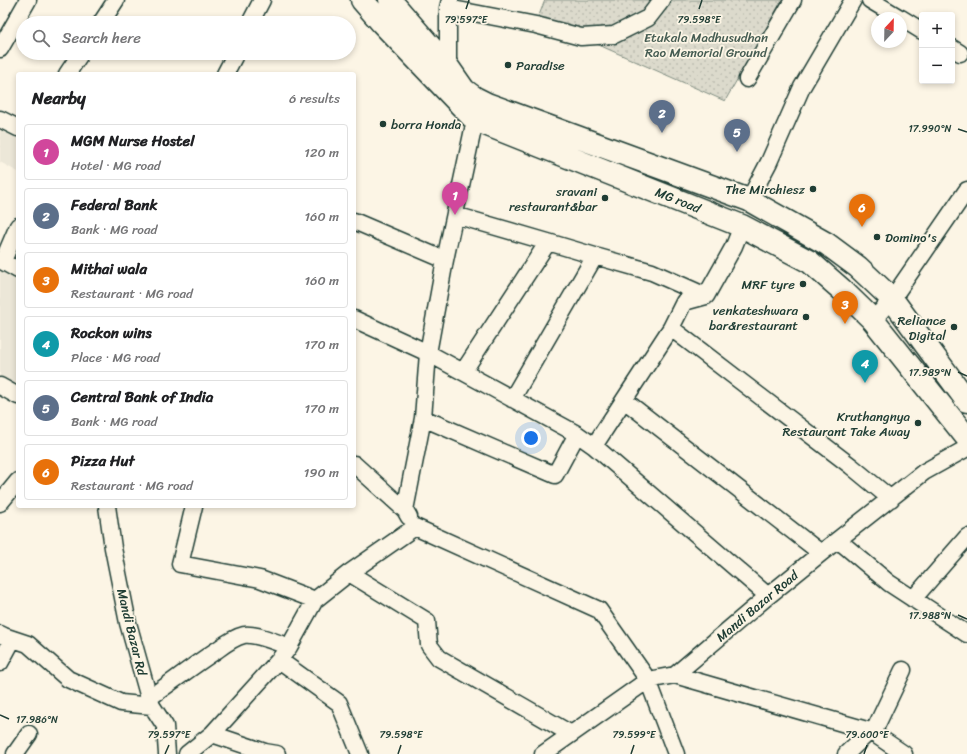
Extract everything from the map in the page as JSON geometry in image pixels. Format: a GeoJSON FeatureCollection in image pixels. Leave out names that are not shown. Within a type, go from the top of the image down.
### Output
{"type":"FeatureCollection","features":[{"type":"Feature","properties":{"kind":"main road","name":"MG road"},"geometry":{"type":"LineString","coordinates":[[362,0],[382,23],[475,120],[742,226],[810,262],[873,320],[967,438]]}},
{"type":"Feature","properties":{"kind":"main road","name":"MG road"},"geometry":{"type":"LineString","coordinates":[[398,3],[464,90],[475,98],[487,104],[750,200],[827,244],[858,268],[892,299],[967,401]]}},
{"type":"Feature","properties":{"kind":"street"},"geometry":{"type":"LineString","coordinates":[[17,16],[28,0]]}},
{"type":"Feature","properties":{"kind":"street"},"geometry":{"type":"LineString","coordinates":[[106,16],[116,0]]}},
{"type":"Feature","properties":{"kind":"street"},"geometry":{"type":"LineString","coordinates":[[254,16],[262,0]]}},
{"type":"Feature","properties":{"kind":"street"},"geometry":{"type":"LineString","coordinates":[[449,94],[449,4],[582,37],[614,35],[648,18],[662,0]]}},
{"type":"Feature","properties":{"kind":"street"},"geometry":{"type":"LineString","coordinates":[[748,79],[793,0]]}},
{"type":"Feature","properties":{"kind":"street"},"geometry":{"type":"LineString","coordinates":[[750,200],[769,162],[802,87],[853,0]]}},
{"type":"Feature","properties":{"kind":"street"},"geometry":{"type":"LineString","coordinates":[[870,0],[891,12]]}},
{"type":"Feature","properties":{"kind":"street"},"geometry":{"type":"LineString","coordinates":[[2,39],[16,18]]}},
{"type":"Feature","properties":{"kind":"street"},"geometry":{"type":"LineString","coordinates":[[907,22],[919,29]]}},
{"type":"Feature","properties":{"kind":"street"},"geometry":{"type":"LineString","coordinates":[[68,72],[76,60]]}},
{"type":"Feature","properties":{"kind":"street"},"geometry":{"type":"LineString","coordinates":[[226,72],[232,60]]}},
{"type":"Feature","properties":{"kind":"street"},"geometry":{"type":"LineString","coordinates":[[0,118],[16,127]]}},
{"type":"Feature","properties":{"kind":"street"},"geometry":{"type":"LineString","coordinates":[[405,510],[423,418],[428,353],[454,215],[475,120]]}},
{"type":"Feature","properties":{"kind":"street"},"geometry":{"type":"LineString","coordinates":[[873,320],[892,299],[967,190]]}},
{"type":"Feature","properties":{"kind":"street"},"geometry":{"type":"LineString","coordinates":[[454,215],[652,272],[706,296]]}},
{"type":"Feature","properties":{"kind":"street"},"geometry":{"type":"LineString","coordinates":[[356,222],[445,260]]}},
{"type":"Feature","properties":{"kind":"street"},"geometry":{"type":"LineString","coordinates":[[594,446],[671,328],[684,302],[706,296],[734,246],[742,226]]}},
{"type":"Feature","properties":{"kind":"street"},"geometry":{"type":"LineString","coordinates":[[16,230],[1,261],[16,269]]}},
{"type":"Feature","properties":{"kind":"street"},"geometry":{"type":"LineString","coordinates":[[463,372],[548,242]]}},
{"type":"Feature","properties":{"kind":"street"},"geometry":{"type":"LineString","coordinates":[[512,399],[595,256]]}},
{"type":"Feature","properties":{"kind":"street"},"geometry":{"type":"LineString","coordinates":[[356,320],[428,353],[577,434],[594,446],[768,596]]}},
{"type":"Feature","properties":{"kind":"street"},"geometry":{"type":"LineString","coordinates":[[671,328],[851,466],[890,499]]}},
{"type":"Feature","properties":{"kind":"street"},"geometry":{"type":"LineString","coordinates":[[0,386],[16,395]]}},
{"type":"Feature","properties":{"kind":"street"},"geometry":{"type":"LineString","coordinates":[[624,400],[821,553]]}},
{"type":"Feature","properties":{"kind":"street"},"geometry":{"type":"LineString","coordinates":[[423,418],[555,475],[577,434]]}},
{"type":"Feature","properties":{"kind":"street","name":"Mandi Bazar Road"},"geometry":{"type":"LineString","coordinates":[[544,754],[648,680],[675,675],[768,596],[924,472],[967,448]]}},
{"type":"Feature","properties":{"kind":"street"},"geometry":{"type":"LineString","coordinates":[[356,466],[405,510],[415,527],[599,610],[648,680],[676,754]]}},
{"type":"Feature","properties":{"kind":"street"},"geometry":{"type":"LineString","coordinates":[[1,501],[16,483]]}},
{"type":"Feature","properties":{"kind":"street","name":"Mandi Bazar Rd"},"geometry":{"type":"LineString","coordinates":[[107,508],[113,548],[128,623],[150,702],[165,726],[167,754]]}},
{"type":"Feature","properties":{"kind":"street"},"geometry":{"type":"LineString","coordinates":[[194,508],[180,564],[260,579],[315,600]]}},
{"type":"Feature","properties":{"kind":"street"},"geometry":{"type":"LineString","coordinates":[[187,754],[212,734],[279,660],[289,647],[315,600],[349,573],[415,527]]}},
{"type":"Feature","properties":{"kind":"street"},"geometry":{"type":"LineString","coordinates":[[913,599],[967,537]]}},
{"type":"Feature","properties":{"kind":"street"},"geometry":{"type":"LineString","coordinates":[[838,540],[889,583],[967,634]]}},
{"type":"Feature","properties":{"kind":"street"},"geometry":{"type":"LineString","coordinates":[[349,573],[427,621],[429,645],[439,658],[571,734]]}},
{"type":"Feature","properties":{"kind":"street"},"geometry":{"type":"LineString","coordinates":[[0,663],[6,636],[28,644],[68,679],[121,703],[150,702],[196,663],[230,642],[245,635],[257,636],[289,647]]}},
{"type":"Feature","properties":{"kind":"street"},"geometry":{"type":"LineString","coordinates":[[279,660],[339,703],[360,754]]}},
{"type":"Feature","properties":{"kind":"street"},"geometry":{"type":"LineString","coordinates":[[846,754],[872,732],[903,670]]}},
{"type":"Feature","properties":{"kind":"street"},"geometry":{"type":"LineString","coordinates":[[675,675],[872,732],[904,754]]}},
{"type":"Feature","properties":{"kind":"street"},"geometry":{"type":"LineString","coordinates":[[15,754],[28,734]]}},
{"type":"Feature","properties":{"kind":"street"},"geometry":{"type":"LineString","coordinates":[[212,734],[265,752],[277,754]]}},
{"type":"Feature","properties":{"kind":"shaded area"},"geometry":{"type":"Polygon","coordinates":[[[0,123],[16,132],[16,171],[0,162],[0,123]]]}},
{"type":"Feature","properties":{"kind":"shaded area"},"geometry":{"type":"Polygon","coordinates":[[[0,271],[16,280],[16,382],[12,387],[0,381],[0,271]]]}},
{"type":"Feature","properties":{"kind":"green space","name":"Etukala Madhusudhan Rao Memorial Ground"},"geometry":{"type":"Polygon","coordinates":[[[545,0],[782,0],[725,101],[538,18],[545,0]]]}},
{"type":"Feature","properties":{"kind":"place","name":"Paradise"},"geometry":{"type":"Point","coordinates":[508,65]}},
{"type":"Feature","properties":{"kind":"place","name":"borra Honda"},"geometry":{"type":"Point","coordinates":[383,124]}},
{"type":"Feature","properties":{"kind":"place","name":"Federal Bank"},"geometry":{"type":"Point","coordinates":[662,133]}},
{"type":"Feature","properties":{"kind":"place","name":"Central Bank of India"},"geometry":{"type":"Point","coordinates":[737,152]}},
{"type":"Feature","properties":{"kind":"place","name":"The Mirchiesz"},"geometry":{"type":"Point","coordinates":[813,189]}},
{"type":"Feature","properties":{"kind":"place","name":"sravani restaurant&bar"},"geometry":{"type":"Point","coordinates":[605,198]}},
{"type":"Feature","properties":{"kind":"place","name":"MGM Nurse Hostel"},"geometry":{"type":"Point","coordinates":[455,215]}},
{"type":"Feature","properties":{"kind":"place","name":"Pizza Hut"},"geometry":{"type":"Point","coordinates":[862,227]}},
{"type":"Feature","properties":{"kind":"place","name":"Domino's"},"geometry":{"type":"Point","coordinates":[877,237]}},
{"type":"Feature","properties":{"kind":"place","name":"MRF tyre"},"geometry":{"type":"Point","coordinates":[803,284]}},
{"type":"Feature","properties":{"kind":"place","name":"venkateshwara bar&restaurant"},"geometry":{"type":"Point","coordinates":[806,317]}},
{"type":"Feature","properties":{"kind":"place","name":"Mithai wala"},"geometry":{"type":"Point","coordinates":[845,324]}},
{"type":"Feature","properties":{"kind":"place","name":"Reliance Digital"},"geometry":{"type":"Point","coordinates":[954,327]}},
{"type":"Feature","properties":{"kind":"place","name":"Rockon wins"},"geometry":{"type":"Point","coordinates":[865,383]}},
{"type":"Feature","properties":{"kind":"place","name":"Kruthangnya Restaurant Take Away"},"geometry":{"type":"Point","coordinates":[918,423]}}]}
